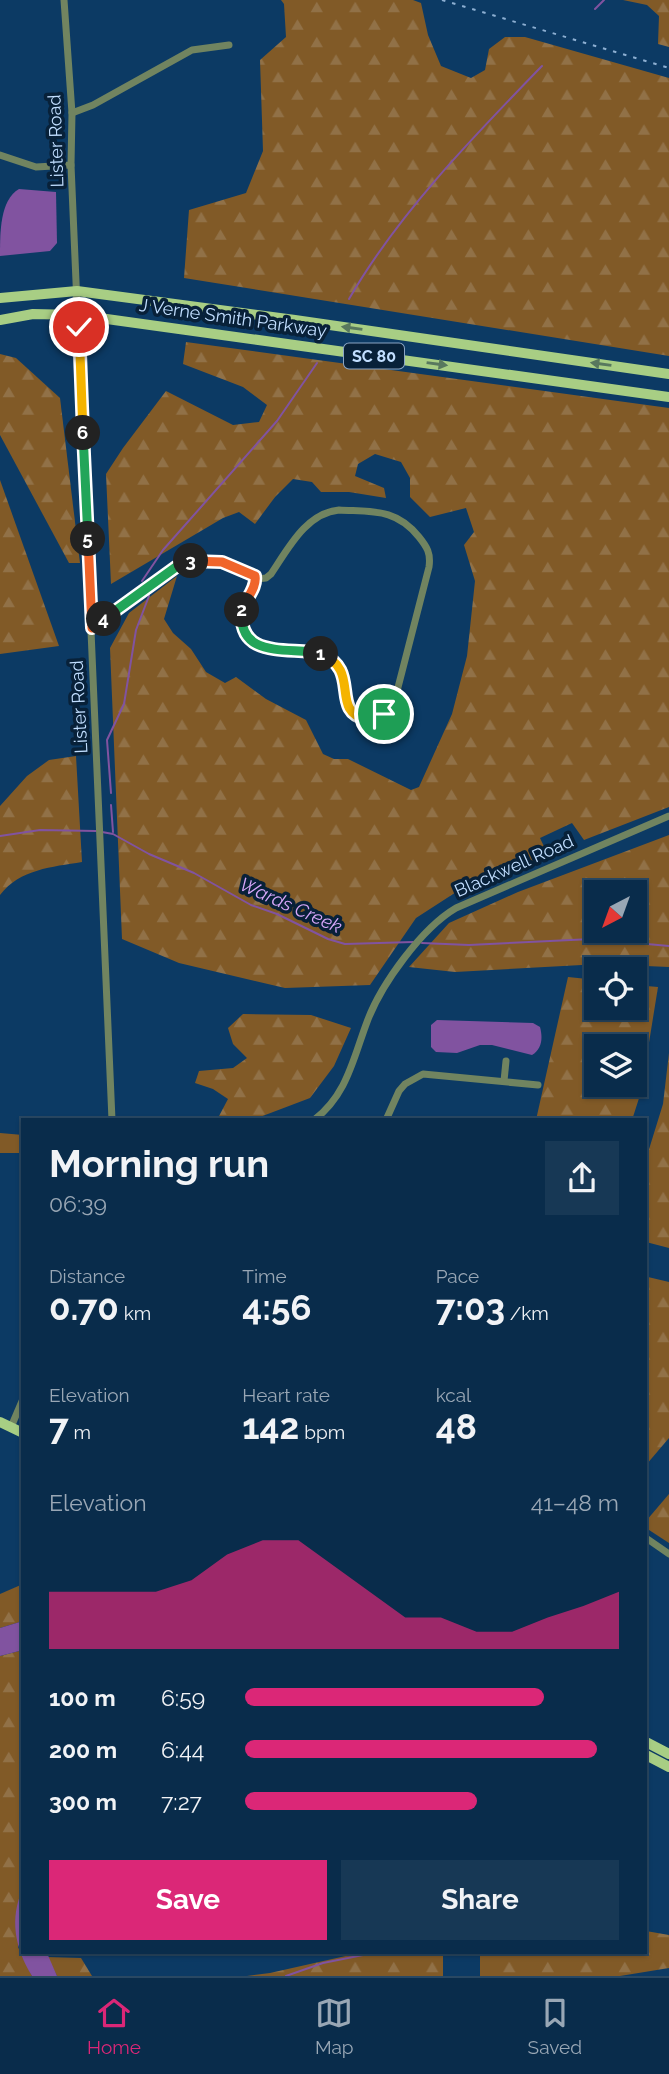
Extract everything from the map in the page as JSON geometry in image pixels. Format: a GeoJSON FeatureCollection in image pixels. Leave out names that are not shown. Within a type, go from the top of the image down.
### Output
{"type":"FeatureCollection","features":[{"type":"Feature","properties":{"kind":"main road","name":"J Verne Smith Parkway"},"geometry":{"type":"LineString","coordinates":[[0,299],[77,291],[669,374]]}},
{"type":"Feature","properties":{"kind":"main road","name":"J Verne Smith Parkway"},"geometry":{"type":"LineString","coordinates":[[0,320],[33,314],[78,315],[669,397]]}},
{"type":"Feature","properties":{"kind":"main road"},"geometry":{"type":"LineString","coordinates":[[5,1424],[21,1432]]}},
{"type":"Feature","properties":{"kind":"main road"},"geometry":{"type":"LineString","coordinates":[[647,1743],[669,1754]]}},
{"type":"Feature","properties":{"kind":"main road"},"geometry":{"type":"LineString","coordinates":[[647,1756],[669,1767]]}},
{"type":"Feature","properties":{"kind":"street","name":"Lister Road"},"geometry":{"type":"LineString","coordinates":[[64,0],[72,113],[71,165],[112,1118]]}},
{"type":"Feature","properties":{"kind":"street"},"geometry":{"type":"LineString","coordinates":[[72,113],[93,105],[192,50],[229,45]]}},
{"type":"Feature","properties":{"kind":"street"},"geometry":{"type":"LineString","coordinates":[[0,155],[36,167],[71,165]]}},
{"type":"Feature","properties":{"kind":"street"},"geometry":{"type":"LineString","coordinates":[[339,510],[381,513],[397,517],[411,526],[427,547],[430,560],[395,699],[389,710],[372,719],[361,718],[351,712],[346,702],[342,671],[326,656],[268,649],[254,642],[244,629],[242,614],[256,579],[271,574],[309,523],[322,513],[339,510]]}},
{"type":"Feature","properties":{"kind":"street"},"geometry":{"type":"LineString","coordinates":[[92,628],[184,563],[203,560],[222,562],[247,571],[256,579]]}},
{"type":"Feature","properties":{"kind":"street","name":"Blackwell Road"},"geometry":{"type":"LineString","coordinates":[[317,1118],[340,1093],[373,1007],[387,982],[438,920],[456,908],[669,816]]}},
{"type":"Feature","properties":{"kind":"street"},"geometry":{"type":"LineString","coordinates":[[504,1082],[506,1061]]}},
{"type":"Feature","properties":{"kind":"street"},"geometry":{"type":"LineString","coordinates":[[387,1118],[398,1091],[423,1074],[538,1085]]}},
{"type":"Feature","properties":{"kind":"street"},"geometry":{"type":"LineString","coordinates":[[5,1424],[21,1402]]}},
{"type":"Feature","properties":{"kind":"street"},"geometry":{"type":"LineString","coordinates":[[647,1539],[669,1554]]}},
{"type":"Feature","properties":{"kind":"green space"},"geometry":{"type":"Polygon","coordinates":[[[281,0],[413,0],[421,3],[428,35],[441,66],[471,78],[485,70],[489,49],[505,37],[525,37],[669,78],[669,356],[184,278],[189,210],[246,193],[263,151],[260,60],[286,37],[284,4],[281,0]]]}},
{"type":"Feature","properties":{"kind":"green space"},"geometry":{"type":"Polygon","coordinates":[[[623,0],[669,0],[669,47],[658,44],[659,16],[647,5],[623,0]]]}},
{"type":"Feature","properties":{"kind":"green space"},"geometry":{"type":"Polygon","coordinates":[[[186,342],[669,408],[669,807],[584,840],[572,823],[540,838],[549,857],[464,887],[416,918],[370,985],[285,988],[179,963],[122,939],[110,648],[129,613],[177,576],[164,619],[173,633],[191,649],[206,672],[225,683],[236,677],[266,699],[306,720],[323,754],[334,759],[348,759],[411,790],[419,787],[452,714],[467,656],[475,581],[464,545],[474,532],[466,508],[430,517],[410,497],[410,478],[401,462],[375,454],[358,464],[355,476],[384,488],[386,498],[349,492],[321,492],[312,482],[293,479],[275,497],[255,524],[239,512],[223,518],[111,584],[106,474],[166,391],[233,425],[259,422],[267,405],[243,387],[183,364],[186,342]]]}},
{"type":"Feature","properties":{"kind":"green space"},"geometry":{"type":"Polygon","coordinates":[[[0,354],[16,358],[60,398],[80,563],[69,563],[0,435],[0,354]]]}},
{"type":"Feature","properties":{"kind":"green space"},"geometry":{"type":"Polygon","coordinates":[[[0,480],[59,646],[0,654],[0,480]]]}},
{"type":"Feature","properties":{"kind":"green space"},"geometry":{"type":"Polygon","coordinates":[[[76,756],[82,862],[27,874],[8,886],[0,895],[0,806],[27,776],[49,760],[76,756]]]}},
{"type":"Feature","properties":{"kind":"green space"},"geometry":{"type":"Polygon","coordinates":[[[669,835],[669,967],[647,966],[647,957],[584,957],[584,965],[455,972],[409,967],[449,923],[518,892],[669,835]]]}},
{"type":"Feature","properties":{"kind":"green space"},"geometry":{"type":"Polygon","coordinates":[[[568,977],[584,979],[584,1020],[647,1020],[647,986],[658,987],[647,1055],[647,1034],[584,1034],[584,1097],[639,1097],[633,1118],[536,1118],[568,977]]]}},
{"type":"Feature","properties":{"kind":"green space"},"geometry":{"type":"Polygon","coordinates":[[[243,1014],[311,1015],[351,1028],[334,1066],[310,1098],[257,1118],[218,1118],[228,1099],[213,1089],[195,1083],[199,1071],[233,1068],[247,1058],[233,1044],[228,1028],[243,1014]]]}},
{"type":"Feature","properties":{"kind":"green space"},"geometry":{"type":"Polygon","coordinates":[[[669,1053],[669,1248],[647,1242],[647,1156],[663,1104],[669,1053]]]}},
{"type":"Feature","properties":{"kind":"green space"},"geometry":{"type":"Polygon","coordinates":[[[0,1133],[21,1135],[21,1153],[0,1153],[0,1133]]]}},
{"type":"Feature","properties":{"kind":"green space"},"geometry":{"type":"Polygon","coordinates":[[[648,1277],[669,1282],[669,1438],[647,1464],[648,1277]]]}},
{"type":"Feature","properties":{"kind":"green space"},"geometry":{"type":"Polygon","coordinates":[[[669,1494],[669,1543],[647,1529],[647,1520],[669,1494]]]}},
{"type":"Feature","properties":{"kind":"green space"},"geometry":{"type":"Polygon","coordinates":[[[21,1585],[21,1622],[0,1628],[0,1594],[21,1585]]]}},
{"type":"Feature","properties":{"kind":"green space"},"geometry":{"type":"Polygon","coordinates":[[[21,1651],[21,1892],[18,1947],[32,1976],[0,1976],[0,1656],[21,1651]]]}},
{"type":"Feature","properties":{"kind":"green space"},"geometry":{"type":"Polygon","coordinates":[[[647,1931],[669,1935],[669,1968],[620,1976],[480,1976],[480,1954],[647,1954],[647,1931]]]}},
{"type":"Feature","properties":{"kind":"green space"},"geometry":{"type":"Polygon","coordinates":[[[355,1954],[443,1954],[443,1976],[247,1976],[355,1954]]]}},
{"type":"Feature","properties":{"kind":"green space"},"geometry":{"type":"Polygon","coordinates":[[[47,1957],[81,1958],[92,1976],[57,1976],[47,1957]]]}},
{"type":"Feature","properties":{"kind":"shaded area"},"geometry":{"type":"Polygon","coordinates":[[[19,189],[56,192],[57,243],[50,251],[0,256],[5,209],[8,201],[19,189]]]}},
{"type":"Feature","properties":{"kind":"shaded area"},"geometry":{"type":"Polygon","coordinates":[[[437,1020],[533,1023],[540,1027],[541,1043],[532,1055],[492,1045],[480,1045],[457,1053],[436,1052],[431,1047],[431,1025],[437,1020]]]}},
{"type":"Feature","properties":{"kind":"shaded area"},"geometry":{"type":"Polygon","coordinates":[[[21,1622],[21,1651],[0,1656],[0,1628],[21,1622]]]}},
{"type":"Feature","properties":{"kind":"shaded area"},"geometry":{"type":"Polygon","coordinates":[[[21,1894],[21,1954],[47,1954],[57,1976],[32,1976],[21,1955],[15,1922],[21,1894]]]}},
{"type":"Feature","properties":{"kind":"waterway"},"geometry":{"type":"LineString","coordinates":[[595,9],[604,0]]}},
{"type":"Feature","properties":{"kind":"waterway"},"geometry":{"type":"LineString","coordinates":[[349,299],[413,207],[542,66]]}},
{"type":"Feature","properties":{"kind":"waterway"},"geometry":{"type":"LineString","coordinates":[[142,581],[163,550],[277,421],[317,363]]}},
{"type":"Feature","properties":{"kind":"waterway"},"geometry":{"type":"LineString","coordinates":[[111,793],[107,740],[124,704],[136,630],[149,596]]}},
{"type":"Feature","properties":{"kind":"waterway"},"geometry":{"type":"LineString","coordinates":[[111,805],[113,832]]}},
{"type":"Feature","properties":{"kind":"waterway","name":"Wards Creek"},"geometry":{"type":"LineString","coordinates":[[0,836],[40,830],[96,831]]}},
{"type":"Feature","properties":{"kind":"waterway","name":"Wards Creek"},"geometry":{"type":"LineString","coordinates":[[102,832],[113,834],[149,854],[194,873],[251,905],[277,914],[328,939],[345,944],[413,942]]}},
{"type":"Feature","properties":{"kind":"waterway","name":"Wards Creek"},"geometry":{"type":"LineString","coordinates":[[422,943],[469,945],[592,939],[669,946]]}},
{"type":"Feature","properties":{"kind":"waterway"},"geometry":{"type":"LineString","coordinates":[[286,1976],[323,1963],[368,1954]]}},
{"type":"Feature","properties":{"kind":"railway"},"geometry":{"type":"LineString","coordinates":[[442,0],[669,68]]}},
{"type":"Feature","properties":{"kind":"route"},"geometry":{"type":"LineString","coordinates":[[79,327],[92,628],[176,567],[203,560],[222,562],[255,576],[255,586],[242,614],[244,629],[254,642],[268,649],[326,656],[342,671],[346,702],[351,712],[366,719],[384,714]]}}]}
